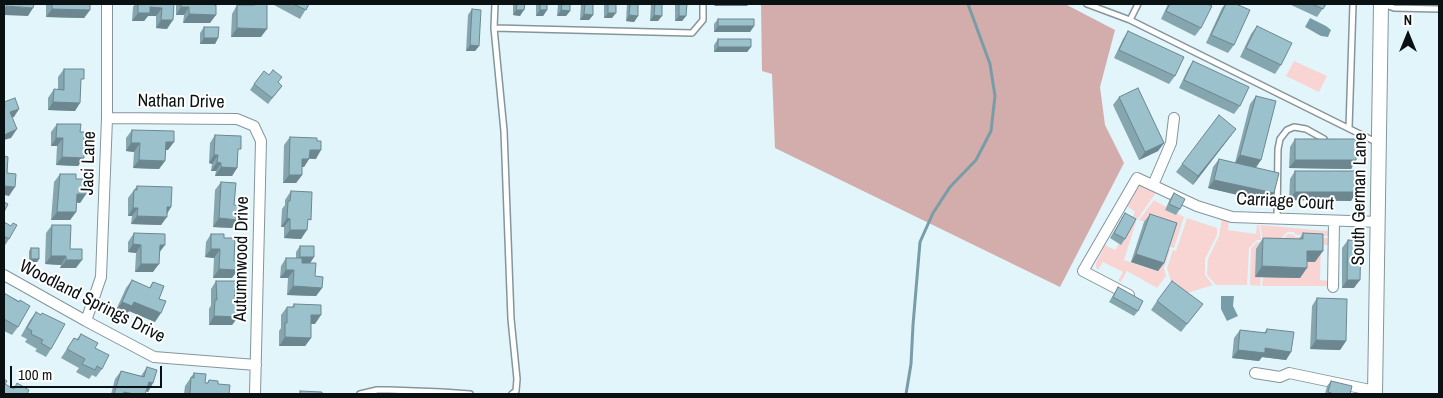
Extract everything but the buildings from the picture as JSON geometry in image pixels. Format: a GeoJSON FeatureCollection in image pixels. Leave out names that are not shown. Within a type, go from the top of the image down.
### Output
{"type":"FeatureCollection","features":[{"type":"Feature","properties":{"kind":"street","name":"Jaci Lane"},"geometry":{"type":"LineString","coordinates":[[86,321],[101,277],[107,118],[107,4]]}},
{"type":"Feature","properties":{"kind":"street","name":"South German Lane"},"geometry":{"type":"LineString","coordinates":[[1375,393],[1382,4]]}},
{"type":"Feature","properties":{"kind":"street","name":"Nathan Drive"},"geometry":{"type":"LineString","coordinates":[[107,118],[237,119],[254,126]]}},
{"type":"Feature","properties":{"kind":"street"},"geometry":{"type":"LineString","coordinates":[[1153,185],[1171,143],[1174,118]]}},
{"type":"Feature","properties":{"kind":"street","name":"Autumnwood Drive"},"geometry":{"type":"LineString","coordinates":[[254,126],[261,141],[255,394]]}},
{"type":"Feature","properties":{"kind":"street","name":"Carriage Court"},"geometry":{"type":"LineString","coordinates":[[1142,302],[1083,271],[1137,178],[1197,206],[1232,217],[1379,222]]}},
{"type":"Feature","properties":{"kind":"street"},"geometry":{"type":"LineString","coordinates":[[1333,287],[1334,221]]}},
{"type":"Feature","properties":{"kind":"street","name":"Woodland Springs Drive"},"geometry":{"type":"LineString","coordinates":[[4,275],[86,321],[154,356],[256,364]]}},
{"type":"Feature","properties":{"kind":"street"},"geometry":{"type":"LineString","coordinates":[[1255,373],[1280,377],[1289,373],[1375,393]]}},
{"type":"Feature","properties":{"kind":"lane"},"geometry":{"type":"LineString","coordinates":[[495,4],[494,28],[504,131],[511,319],[517,379],[516,391],[512,394]]}},
{"type":"Feature","properties":{"kind":"lane"},"geometry":{"type":"LineString","coordinates":[[494,28],[692,32],[703,20],[703,4]]}},
{"type":"Feature","properties":{"kind":"lane"},"geometry":{"type":"LineString","coordinates":[[1087,4],[1130,20],[1379,143]]}},
{"type":"Feature","properties":{"kind":"lane"},"geometry":{"type":"LineString","coordinates":[[1130,20],[1138,4]]}},
{"type":"Feature","properties":{"kind":"lane"},"geometry":{"type":"LineString","coordinates":[[1349,128],[1353,4]]}},
{"type":"Feature","properties":{"kind":"lane"},"geometry":{"type":"LineString","coordinates":[[1382,4],[1394,8],[1417,6],[1439,9]]}},
{"type":"Feature","properties":{"kind":"lane"},"geometry":{"type":"LineString","coordinates":[[1277,219],[1278,149],[1280,139],[1287,130],[1294,127],[1306,129],[1324,139]]}},
{"type":"Feature","properties":{"kind":"lane"},"geometry":{"type":"LineString","coordinates":[[360,394],[377,390],[388,390],[470,394]]}},
{"type":"Feature","properties":{"kind":"shaded area"},"geometry":{"type":"Polygon","coordinates":[[[761,4],[1065,4],[1115,30],[1100,87],[1105,125],[1124,163],[1060,287],[775,148],[772,74],[762,71],[761,4]]]}},
{"type":"Feature","properties":{"kind":"shaded area"},"geometry":{"type":"Polygon","coordinates":[[[1294,61],[1327,76],[1319,92],[1286,76],[1294,61]]]}},
{"type":"Feature","properties":{"kind":"shaded area"},"geometry":{"type":"Polygon","coordinates":[[[1141,183],[1157,191],[1137,220],[1132,218],[1135,212],[1127,206],[1141,183]]]}},
{"type":"Feature","properties":{"kind":"shaded area"},"geometry":{"type":"Polygon","coordinates":[[[1154,200],[1166,207],[1165,210],[1184,217],[1174,248],[1167,246],[1171,231],[1139,220],[1154,200]]]}},
{"type":"Feature","properties":{"kind":"shaded area"},"geometry":{"type":"Polygon","coordinates":[[[1122,216],[1136,222],[1124,260],[1158,271],[1166,248],[1170,250],[1164,268],[1166,276],[1157,288],[1127,271],[1121,282],[1118,281],[1123,272],[1103,262],[1098,270],[1096,267],[1096,263],[1105,245],[1115,250],[1119,244],[1122,216]]]}},
{"type":"Feature","properties":{"kind":"shaded area"},"geometry":{"type":"Polygon","coordinates":[[[1187,218],[1217,228],[1217,235],[1205,259],[1205,275],[1213,285],[1187,293],[1171,281],[1167,268],[1173,250],[1176,251],[1187,218]]]}},
{"type":"Feature","properties":{"kind":"shaded area"},"geometry":{"type":"Polygon","coordinates":[[[1222,219],[1229,221],[1228,230],[1256,234],[1257,225],[1259,225],[1261,240],[1257,240],[1249,248],[1247,285],[1216,285],[1207,275],[1208,259],[1219,236],[1222,219]]]}},
{"type":"Feature","properties":{"kind":"shaded area"},"geometry":{"type":"Polygon","coordinates":[[[1260,225],[1328,231],[1330,236],[1296,235],[1294,232],[1287,232],[1280,240],[1263,240],[1260,225]]]}},
{"type":"Feature","properties":{"kind":"shaded area"},"geometry":{"type":"Polygon","coordinates":[[[1288,234],[1296,237],[1307,237],[1255,277],[1261,277],[1260,286],[1250,285],[1251,248],[1257,242],[1280,243],[1288,234]]]}},
{"type":"Feature","properties":{"kind":"shaded area"},"geometry":{"type":"Polygon","coordinates":[[[1309,237],[1330,238],[1330,245],[1321,245],[1320,280],[1330,281],[1330,286],[1262,286],[1263,277],[1300,261],[1315,262],[1309,237]]]}},
{"type":"Feature","properties":{"kind":"water"},"geometry":{"type":"Polygon","coordinates":[[[1310,18],[1331,30],[1328,37],[1321,36],[1305,27],[1310,18]]]}},
{"type":"Feature","properties":{"kind":"water"},"geometry":{"type":"Polygon","coordinates":[[[1221,296],[1234,296],[1233,306],[1238,316],[1227,321],[1221,309],[1221,296]]]}},
{"type":"Feature","properties":{"kind":"waterway"},"geometry":{"type":"LineString","coordinates":[[906,394],[911,364],[920,242],[933,213],[950,187],[976,160],[991,131],[995,96],[990,64],[968,4]]}}]}
